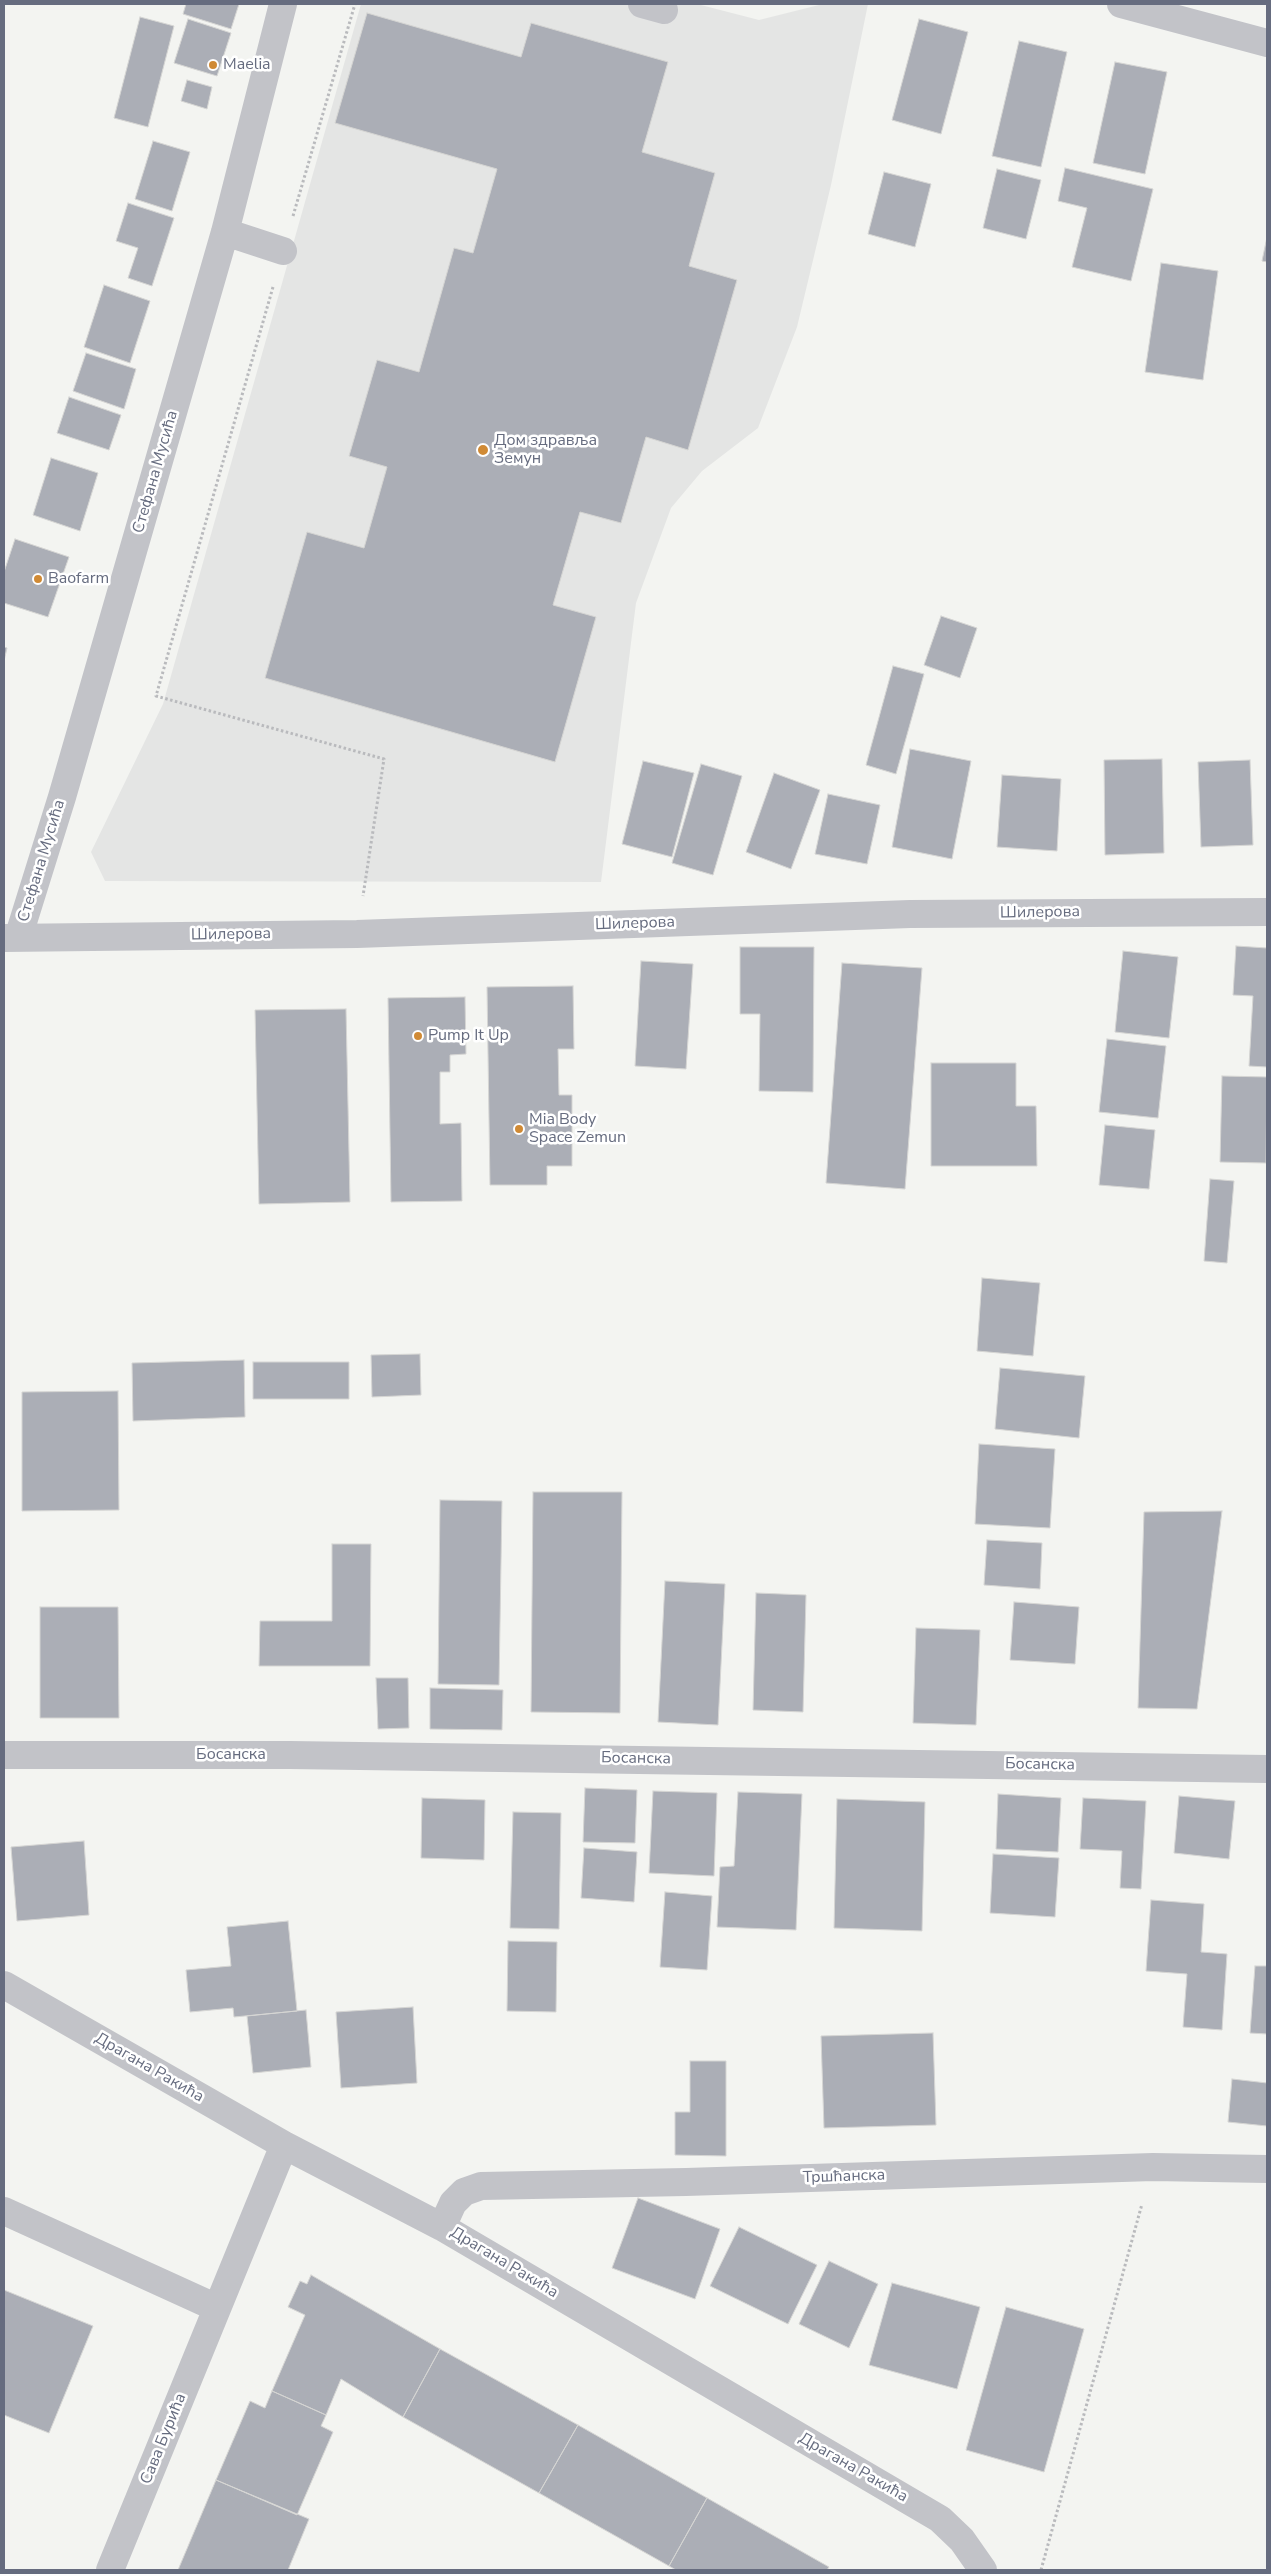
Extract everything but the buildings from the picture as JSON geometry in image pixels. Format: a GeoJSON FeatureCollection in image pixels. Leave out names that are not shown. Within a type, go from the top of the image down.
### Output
{"type":"FeatureCollection","features":[{"type":"Feature","properties":{"kind":"street","name":"Стефана Мусића"},"geometry":{"type":"LineString","coordinates":[[11,938],[62,797],[225,232],[283,4]]}},
{"type":"Feature","properties":{"kind":"street"},"geometry":{"type":"LineString","coordinates":[[1121,4],[1267,43]]}},
{"type":"Feature","properties":{"kind":"street"},"geometry":{"type":"LineString","coordinates":[[225,232],[283,251]]}},
{"type":"Feature","properties":{"kind":"street","name":"Шилерова"},"geometry":{"type":"LineString","coordinates":[[11,938],[357,934],[910,914],[1267,912]]}},
{"type":"Feature","properties":{"kind":"street","name":"Босанска"},"geometry":{"type":"LineString","coordinates":[[4,1755],[340,1756],[1267,1769]]}},
{"type":"Feature","properties":{"kind":"street","name":"Драгана Ракића"},"geometry":{"type":"LineString","coordinates":[[4,1985],[284,2145],[442,2227],[940,2518],[962,2540],[983,2570]]}},
{"type":"Feature","properties":{"kind":"street","name":"Сава Бурића"},"geometry":{"type":"LineString","coordinates":[[110,2570],[284,2145]]}},
{"type":"Feature","properties":{"kind":"street","name":"Тршћанска"},"geometry":{"type":"LineString","coordinates":[[442,2227],[453,2203],[464,2192],[481,2186],[686,2182],[1153,2167],[1267,2169]]}},
{"type":"Feature","properties":{"kind":"street"},"geometry":{"type":"LineString","coordinates":[[4,2211],[217,2308]]}},
{"type":"Feature","properties":{"kind":"path"},"geometry":{"type":"LineString","coordinates":[[355,4],[156,696],[384,759],[357,934]]}},
{"type":"Feature","properties":{"kind":"path"},"geometry":{"type":"LineString","coordinates":[[1041,2570],[1153,2167]]}},
{"type":"Feature","properties":{"kind":"shaded area","name":"Дом здравља Земун"},"geometry":{"type":"Polygon","coordinates":[[[361,4],[697,4],[759,20],[823,4],[868,4],[831,185],[797,327],[758,428],[702,471],[671,508],[636,603],[601,882],[105,881],[91,852],[163,704],[361,4]]]}},
{"type":"Feature","properties":{"kind":"place","name":"Maelia"},"geometry":{"type":"Point","coordinates":[213,65]}},
{"type":"Feature","properties":{"kind":"place","name":"Дом здравља Земун"},"geometry":{"type":"Point","coordinates":[483,450]}},
{"type":"Feature","properties":{"kind":"place","name":"Baofarm"},"geometry":{"type":"Point","coordinates":[38,579]}},
{"type":"Feature","properties":{"kind":"place","name":"Pump It Up"},"geometry":{"type":"Point","coordinates":[418,1036]}},
{"type":"Feature","properties":{"kind":"place","name":"Mia Body Space Zemun"},"geometry":{"type":"Point","coordinates":[519,1129]}}]}
